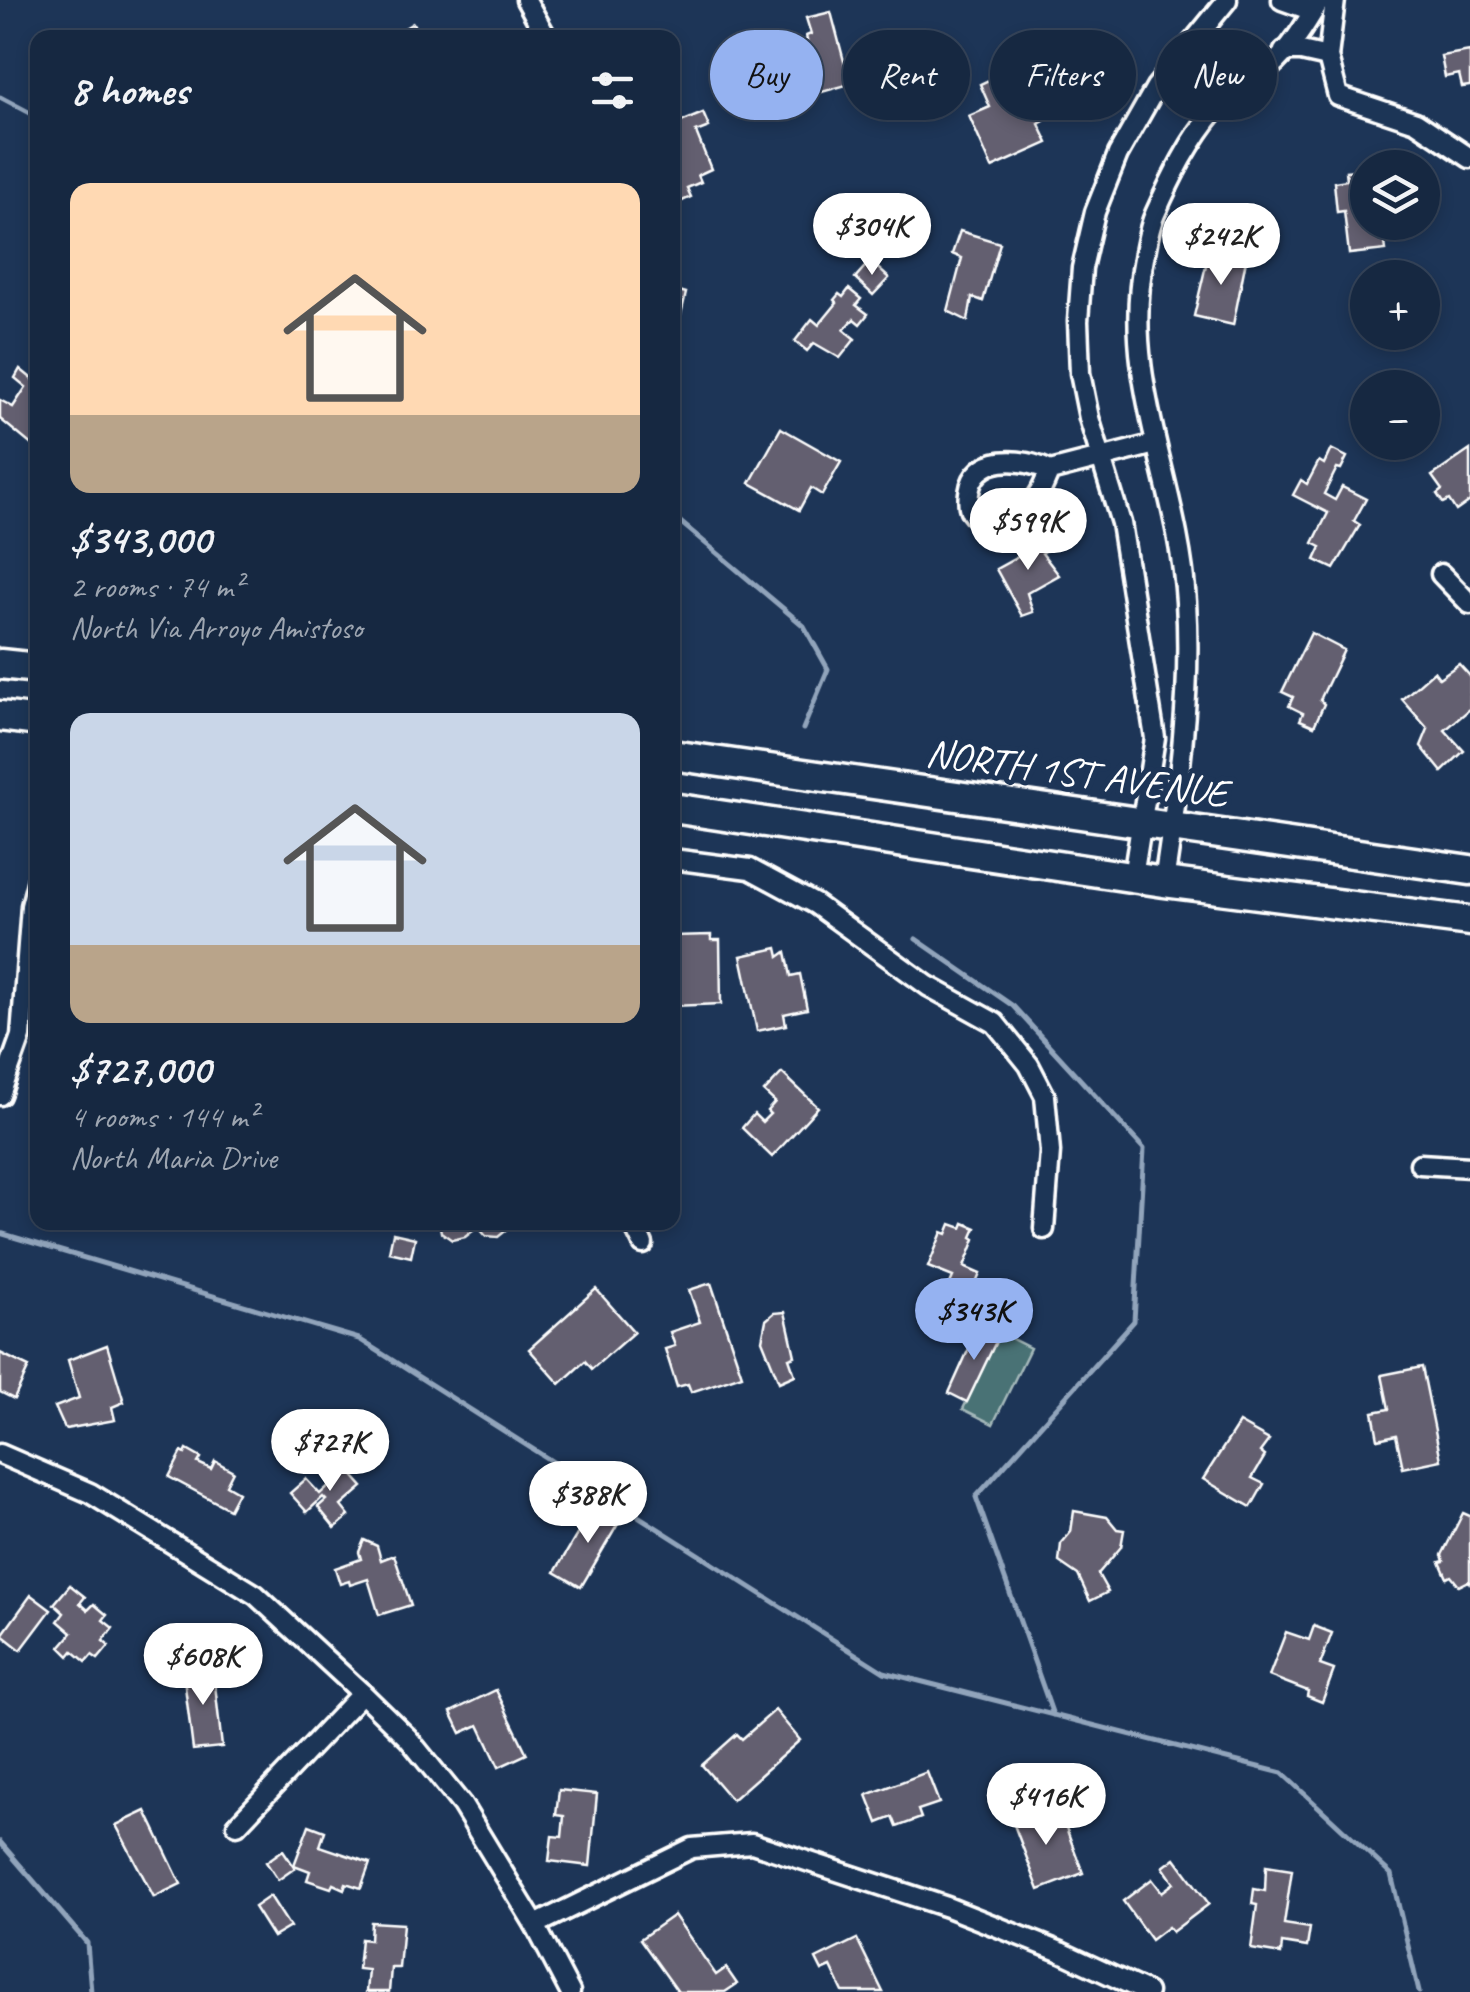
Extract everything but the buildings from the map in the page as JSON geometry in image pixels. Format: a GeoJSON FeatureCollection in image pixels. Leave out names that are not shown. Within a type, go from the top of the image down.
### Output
{"type":"FeatureCollection","features":[{"type":"Feature","properties":{"kind":"main road"},"geometry":{"type":"LineString","coordinates":[[0,664],[30,667]]}},
{"type":"Feature","properties":{"kind":"main road"},"geometry":{"type":"LineString","coordinates":[[0,716],[30,721]]}},
{"type":"Feature","properties":{"kind":"main road","name":"NORTH 1ST AVENUE"},"geometry":{"type":"LineString","coordinates":[[680,756],[1470,870]]}},
{"type":"Feature","properties":{"kind":"main road"},"geometry":{"type":"LineString","coordinates":[[680,809],[1164,882],[1470,921]]}},
{"type":"Feature","properties":{"kind":"street"},"geometry":{"type":"LineString","coordinates":[[526,0],[543,30]]}},
{"type":"Feature","properties":{"kind":"street"},"geometry":{"type":"LineString","coordinates":[[1133,876],[1155,738],[1121,523],[1089,418],[1080,373],[1082,268],[1095,212],[1118,154],[1156,88],[1227,0]]}},
{"type":"Feature","properties":{"kind":"street"},"geometry":{"type":"LineString","coordinates":[[1164,882],[1186,694],[1186,601],[1137,347],[1138,286],[1152,218],[1182,157],[1217,108],[1274,64],[1316,6],[1282,0]]}},
{"type":"Feature","properties":{"kind":"street"},"geometry":{"type":"LineString","coordinates":[[1334,0],[1328,58],[1338,96],[1416,122],[1470,158]]}},
{"type":"Feature","properties":{"kind":"street"},"geometry":{"type":"LineString","coordinates":[[1284,51],[1328,58]]}},
{"type":"Feature","properties":{"kind":"street"},"geometry":{"type":"LineString","coordinates":[[1050,472],[1030,461],[1012,460],[976,472],[968,500],[972,515],[980,520],[996,520],[1013,514],[1035,500],[1050,472],[1155,444]]}},
{"type":"Feature","properties":{"kind":"street"},"geometry":{"type":"LineString","coordinates":[[1441,574],[1470,604]]}},
{"type":"Feature","properties":{"kind":"street"},"geometry":{"type":"LineString","coordinates":[[680,859],[750,870],[815,904],[928,986],[995,1024],[1029,1065],[1045,1096],[1050,1152],[1044,1228]]}},
{"type":"Feature","properties":{"kind":"street"},"geometry":{"type":"LineString","coordinates":[[0,1094],[21,1036],[30,930]]}},
{"type":"Feature","properties":{"kind":"street"},"geometry":{"type":"LineString","coordinates":[[1420,1164],[1470,1167]]}},
{"type":"Feature","properties":{"kind":"street"},"geometry":{"type":"LineString","coordinates":[[636,1230],[643,1244]]}},
{"type":"Feature","properties":{"kind":"street"},"geometry":{"type":"LineString","coordinates":[[0,1454],[90,1493],[256,1596],[362,1693],[408,1738],[462,1805],[535,1924],[570,1992]]}},
{"type":"Feature","properties":{"kind":"street"},"geometry":{"type":"LineString","coordinates":[[237,1825],[362,1693]]}},
{"type":"Feature","properties":{"kind":"street"},"geometry":{"type":"LineString","coordinates":[[535,1924],[692,1848],[752,1843],[947,1907],[1061,1952],[1147,1992]]}},
{"type":"Feature","properties":{"kind":"green space"},"geometry":{"type":"Polygon","coordinates":[[[1000,1333],[1030,1348],[993,1424],[963,1409],[1000,1333]]]}},
{"type":"Feature","properties":{"kind":"waterway"},"geometry":{"type":"LineString","coordinates":[[0,97],[30,113]]}},
{"type":"Feature","properties":{"kind":"waterway"},"geometry":{"type":"LineString","coordinates":[[680,522],[804,626],[828,669],[803,729]]}},
{"type":"Feature","properties":{"kind":"waterway"},"geometry":{"type":"LineString","coordinates":[[916,939],[1013,1006],[1144,1149],[1134,1321],[976,1497],[1053,1715]]}},
{"type":"Feature","properties":{"kind":"waterway"},"geometry":{"type":"LineString","coordinates":[[0,1233],[359,1339],[884,1672],[1282,1773],[1391,1874],[1419,1992]]}},
{"type":"Feature","properties":{"kind":"waterway"},"geometry":{"type":"LineString","coordinates":[[0,1842],[87,1943],[91,1992]]}}]}
